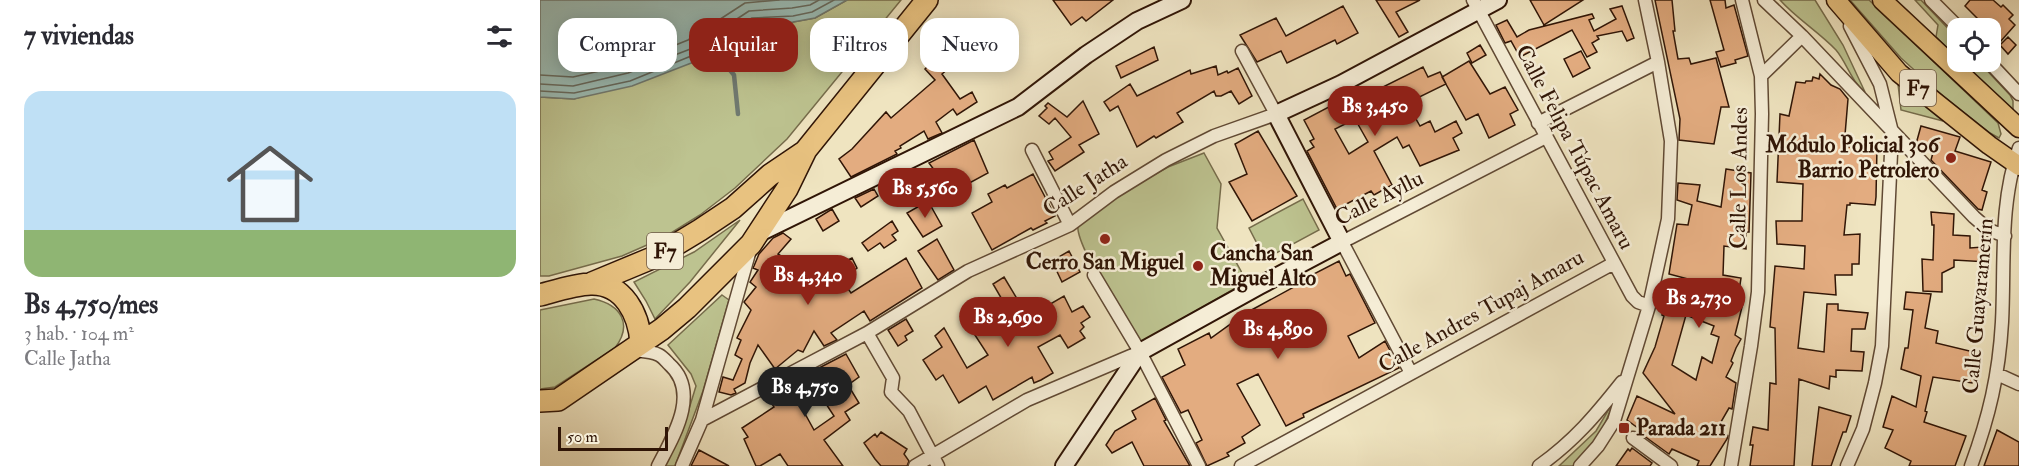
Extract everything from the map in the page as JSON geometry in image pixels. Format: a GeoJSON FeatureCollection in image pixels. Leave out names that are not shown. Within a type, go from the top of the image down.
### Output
{"type":"FeatureCollection","features":[{"type":"Feature","properties":{"kind":"highway","name":"F7"},"geometry":{"type":"LineString","coordinates":[[549,400],[662,329],[687,308],[754,239],[787,189],[807,150],[927,0]]}},
{"type":"Feature","properties":{"kind":"highway","name":"F7"},"geometry":{"type":"LineString","coordinates":[[540,295],[592,283],[657,256],[733,208],[770,175],[807,150]]}},
{"type":"Feature","properties":{"kind":"highway"},"geometry":{"type":"LineString","coordinates":[[592,283],[613,290],[624,297],[636,318],[636,346]]}},
{"type":"Feature","properties":{"kind":"main road","name":"F7"},"geometry":{"type":"LineString","coordinates":[[1834,0],[1899,73],[1989,145],[2017,159]]}},
{"type":"Feature","properties":{"kind":"main road","name":"F7"},"geometry":{"type":"LineString","coordinates":[[1882,0],[2019,128]]}},
{"type":"Feature","properties":{"kind":"street"},"geometry":{"type":"LineString","coordinates":[[682,466],[702,420],[754,239],[1018,107],[1086,55],[1128,27],[1182,0]]}},
{"type":"Feature","properties":{"kind":"street","name":"Calle Jatha"},"geometry":{"type":"LineString","coordinates":[[702,420],[867,333],[968,271],[1070,225],[1114,192],[1166,160],[1214,136],[1276,114],[1341,84],[1475,6],[1498,0]]}},
{"type":"Feature","properties":{"kind":"street"},"geometry":{"type":"LineString","coordinates":[[1580,466],[1598,446],[1614,421],[1626,377],[1636,355],[1668,219],[1671,141],[1645,0]]}},
{"type":"Feature","properties":{"kind":"street","name":"Calle Los Andes"},"geometry":{"type":"LineString","coordinates":[[1731,466],[1758,292],[1762,125],[1761,76],[1742,0]]}},
{"type":"Feature","properties":{"kind":"street"},"geometry":{"type":"LineString","coordinates":[[1764,0],[1802,36],[1974,217],[1989,230],[2005,236]]}},
{"type":"Feature","properties":{"kind":"street"},"geometry":{"type":"LineString","coordinates":[[1834,0],[1880,84],[1892,132],[1881,346],[1875,383],[1863,429],[1847,466]]}},
{"type":"Feature","properties":{"kind":"street"},"geometry":{"type":"LineString","coordinates":[[1931,0],[1949,18]]}},
{"type":"Feature","properties":{"kind":"street","name":"Calle Felipa Túpac Amaru"},"geometry":{"type":"LineString","coordinates":[[1475,6],[1632,296],[1638,302],[1649,306]]}},
{"type":"Feature","properties":{"kind":"street"},"geometry":{"type":"LineString","coordinates":[[1761,76],[1802,36]]}},
{"type":"Feature","properties":{"kind":"street"},"geometry":{"type":"LineString","coordinates":[[1242,51],[1411,373]]}},
{"type":"Feature","properties":{"kind":"street"},"geometry":{"type":"LineString","coordinates":[[1538,123],[1658,62]]}},
{"type":"Feature","properties":{"kind":"street"},"geometry":{"type":"LineString","coordinates":[[1998,72],[2019,94]]}},
{"type":"Feature","properties":{"kind":"street","name":"Calle Ayllu"},"geometry":{"type":"LineString","coordinates":[[915,466],[935,461],[1028,400],[1140,352],[1258,286],[1546,137]]}},
{"type":"Feature","properties":{"kind":"street"},"geometry":{"type":"LineString","coordinates":[[1032,150],[1070,225]]}},
{"type":"Feature","properties":{"kind":"street","name":"Calle Guayaramerín"},"geometry":{"type":"LineString","coordinates":[[1971,466],[1987,421],[1997,374],[2002,325],[2009,185],[2017,159]]}},
{"type":"Feature","properties":{"kind":"street","name":"Calle Andres Tupaj Amaru"},"geometry":{"type":"LineString","coordinates":[[1241,466],[1614,263]]}},
{"type":"Feature","properties":{"kind":"street"},"geometry":{"type":"LineString","coordinates":[[1094,275],[1140,352],[1199,466]]}},
{"type":"Feature","properties":{"kind":"street"},"geometry":{"type":"LineString","coordinates":[[867,333],[893,378],[891,392],[909,411],[935,461]]}},
{"type":"Feature","properties":{"kind":"street"},"geometry":{"type":"LineString","coordinates":[[636,346],[659,355],[674,368],[682,383],[685,397],[681,416],[658,466]]}},
{"type":"Feature","properties":{"kind":"street"},"geometry":{"type":"LineString","coordinates":[[1064,466],[1140,352]]}},
{"type":"Feature","properties":{"kind":"street"},"geometry":{"type":"LineString","coordinates":[[1997,374],[2019,384]]}},
{"type":"Feature","properties":{"kind":"street"},"geometry":{"type":"LineString","coordinates":[[1539,466],[1587,426],[1626,377]]}},
{"type":"Feature","properties":{"kind":"street","name":"F7"},"geometry":{"type":"LineString","coordinates":[[540,414],[549,400]]}},
{"type":"Feature","properties":{"kind":"street"},"geometry":{"type":"LineString","coordinates":[[1633,438],[1671,466]]}},
{"type":"Feature","properties":{"kind":"green space"},"geometry":{"type":"Polygon","coordinates":[[[847,0],[901,0],[886,18],[815,18],[847,0]]]}},
{"type":"Feature","properties":{"kind":"green space"},"geometry":{"type":"Polygon","coordinates":[[[1780,0],[1815,0],[1843,45],[1865,92],[1856,83],[1836,50],[1780,0]]]}},
{"type":"Feature","properties":{"kind":"green space"},"geometry":{"type":"Polygon","coordinates":[[[1850,0],[1869,0],[1998,123],[2001,134],[1999,138],[1943,96],[1901,58],[1850,0]]]}},
{"type":"Feature","properties":{"kind":"green space"},"geometry":{"type":"Polygon","coordinates":[[[1915,0],[1921,0],[1947,27],[1947,48],[1936,37],[1938,25],[1915,0]]]}},
{"type":"Feature","properties":{"kind":"green space"},"geometry":{"type":"Polygon","coordinates":[[[810,19],[810,72],[842,72],[787,139],[735,188],[700,215],[663,238],[622,256],[549,276],[540,276],[540,97],[574,99],[661,72],[677,72],[677,67],[689,63],[689,72],[798,72],[798,21],[810,19]]]}},
{"type":"Feature","properties":{"kind":"green space"},"geometry":{"type":"Polygon","coordinates":[[[1971,72],[1988,72],[2010,95],[2013,101],[2013,112],[1971,72]]]}},
{"type":"Feature","properties":{"kind":"green space"},"geometry":{"type":"Polygon","coordinates":[[[1898,84],[1943,121],[1901,110],[1898,84]]]}},
{"type":"Feature","properties":{"kind":"green space"},"geometry":{"type":"Polygon","coordinates":[[[1204,153],[1221,184],[1217,228],[1241,271],[1243,282],[1138,344],[1084,249],[1078,226],[1121,193],[1168,167],[1204,153]]]}},
{"type":"Feature","properties":{"kind":"green space"},"geometry":{"type":"Polygon","coordinates":[[[1303,199],[1319,230],[1265,259],[1249,228],[1303,199]]]}},
{"type":"Feature","properties":{"kind":"green space"},"geometry":{"type":"Polygon","coordinates":[[[740,220],[690,282],[655,319],[634,282],[694,252],[740,220]]]}},
{"type":"Feature","properties":{"kind":"green space"},"geometry":{"type":"Polygon","coordinates":[[[722,295],[729,300],[703,391],[675,466],[664,466],[682,432],[696,386],[691,374],[668,345],[722,295]]]}},
{"type":"Feature","properties":{"kind":"green space"},"geometry":{"type":"Polygon","coordinates":[[[594,299],[611,306],[621,317],[623,331],[615,348],[555,387],[540,389],[540,310],[594,299]]]}},
{"type":"Feature","properties":{"kind":"green space"},"geometry":{"type":"Polygon","coordinates":[[[1615,399],[1601,433],[1573,466],[1559,466],[1596,431],[1615,399]]]}},
{"type":"Feature","properties":{"kind":"water"},"geometry":{"type":"Polygon","coordinates":[[[540,0],[847,0],[815,18],[798,21],[798,18],[689,18],[689,64],[677,69],[677,18],[558,18],[558,72],[668,72],[632,86],[574,99],[540,97],[540,0]]]}},
{"type":"Feature","properties":{"kind":"building"},"geometry":{"type":"Polygon","coordinates":[[[1053,0],[1113,0],[1086,21],[1082,17],[1071,25],[1053,0]]]}},
{"type":"Feature","properties":{"kind":"building"},"geometry":{"type":"Polygon","coordinates":[[[1376,0],[1420,0],[1396,12],[1408,32],[1399,37],[1376,0]]]}},
{"type":"Feature","properties":{"kind":"building"},"geometry":{"type":"Polygon","coordinates":[[[1530,0],[1583,0],[1544,25],[1530,0]]]}},
{"type":"Feature","properties":{"kind":"building"},"geometry":{"type":"Polygon","coordinates":[[[1655,0],[1672,0],[1675,31],[1673,31],[1678,59],[1689,58],[1691,64],[1716,58],[1729,107],[1721,107],[1714,144],[1679,140],[1680,119],[1655,0]]]}},
{"type":"Feature","properties":{"kind":"building"},"geometry":{"type":"Polygon","coordinates":[[[1710,0],[1725,0],[1726,8],[1734,5],[1748,56],[1735,60],[1736,63],[1721,67],[1716,52],[1724,50],[1710,0]]]}},
{"type":"Feature","properties":{"kind":"building"},"geometry":{"type":"Polygon","coordinates":[[[1970,0],[1993,0],[2001,7],[2003,5],[2013,15],[2009,19],[2015,25],[2001,41],[2001,18],[1977,18],[1965,6],[1970,0]]]}},
{"type":"Feature","properties":{"kind":"building"},"geometry":{"type":"Polygon","coordinates":[[[1343,6],[1358,33],[1337,44],[1335,40],[1287,63],[1281,51],[1257,62],[1240,35],[1276,18],[1286,36],[1343,6]]]}},
{"type":"Feature","properties":{"kind":"building"},"geometry":{"type":"Polygon","coordinates":[[[1622,6],[1634,38],[1627,41],[1622,31],[1597,36],[1599,39],[1592,43],[1597,52],[1587,57],[1572,30],[1520,57],[1511,41],[1505,43],[1496,25],[1507,20],[1517,37],[1529,30],[1592,14],[1594,18],[1589,20],[1594,31],[1616,19],[1610,9],[1622,6]]]}},
{"type":"Feature","properties":{"kind":"building"},"geometry":{"type":"Polygon","coordinates":[[[2008,37],[2016,45],[2008,54],[2001,44],[2008,37]]]}},
{"type":"Feature","properties":{"kind":"building"},"geometry":{"type":"Polygon","coordinates":[[[1480,45],[1486,55],[1472,63],[1467,53],[1480,45]]]}},
{"type":"Feature","properties":{"kind":"building"},"geometry":{"type":"Polygon","coordinates":[[[1154,47],[1158,60],[1121,78],[1116,66],[1154,47]]]}},
{"type":"Feature","properties":{"kind":"building"},"geometry":{"type":"Polygon","coordinates":[[[1581,51],[1590,68],[1573,77],[1564,59],[1581,51]]]}},
{"type":"Feature","properties":{"kind":"building"},"geometry":{"type":"Polygon","coordinates":[[[1469,61],[1490,94],[1505,87],[1518,110],[1510,114],[1515,125],[1489,138],[1478,114],[1466,120],[1442,77],[1469,61]]]}},
{"type":"Feature","properties":{"kind":"building"},"geometry":{"type":"Polygon","coordinates":[[[1216,66],[1218,75],[1238,68],[1252,96],[1239,104],[1231,91],[1216,96],[1214,91],[1177,113],[1183,122],[1137,147],[1118,106],[1110,111],[1104,102],[1130,84],[1137,96],[1190,70],[1191,74],[1216,66]]]}},
{"type":"Feature","properties":{"kind":"building"},"geometry":{"type":"Polygon","coordinates":[[[1423,67],[1428,77],[1440,72],[1446,84],[1407,103],[1420,126],[1430,121],[1435,132],[1456,121],[1462,133],[1453,138],[1459,150],[1420,166],[1409,145],[1403,148],[1397,137],[1374,151],[1392,185],[1374,195],[1371,191],[1337,209],[1307,151],[1314,147],[1310,141],[1314,139],[1304,120],[1342,100],[1345,106],[1423,67]],[[1355,119],[1335,129],[1349,154],[1368,142],[1355,119]]]}},
{"type":"Feature","properties":{"kind":"building"},"geometry":{"type":"Polygon","coordinates":[[[928,72],[944,72],[942,74],[960,99],[972,92],[977,102],[957,115],[953,109],[936,122],[942,133],[928,139],[924,131],[900,146],[901,148],[895,151],[897,154],[851,177],[839,159],[852,149],[886,112],[891,118],[935,80],[928,72]]]}},
{"type":"Feature","properties":{"kind":"building"},"geometry":{"type":"Polygon","coordinates":[[[1820,74],[1831,85],[1840,89],[1848,99],[1844,147],[1877,146],[1876,197],[1875,205],[1850,203],[1847,205],[1844,235],[1860,234],[1859,264],[1852,264],[1852,275],[1835,275],[1836,295],[1804,292],[1798,348],[1824,352],[1827,304],[1838,304],[1838,310],[1868,313],[1865,329],[1852,329],[1851,351],[1864,352],[1862,371],[1836,370],[1836,377],[1830,376],[1829,389],[1799,379],[1794,466],[1750,466],[1753,427],[1768,430],[1770,383],[1776,384],[1775,328],[1770,327],[1775,266],[1804,269],[1805,246],[1777,244],[1776,221],[1802,221],[1803,184],[1777,182],[1780,114],[1789,116],[1796,82],[1812,81],[1813,77],[1819,79],[1820,74]]]}},
{"type":"Feature","properties":{"kind":"building"},"geometry":{"type":"Polygon","coordinates":[[[1083,101],[1099,134],[1079,145],[1084,152],[1055,171],[1048,161],[1053,159],[1049,152],[1071,137],[1055,118],[1049,124],[1039,116],[1047,108],[1045,106],[1048,103],[1067,117],[1083,101]]]}},
{"type":"Feature","properties":{"kind":"building"},"geometry":{"type":"Polygon","coordinates":[[[1921,126],[1960,137],[1955,151],[1991,162],[1982,190],[1987,192],[1982,210],[1978,209],[1931,160],[1934,149],[1916,144],[1921,126]]]}},
{"type":"Feature","properties":{"kind":"building"},"geometry":{"type":"Polygon","coordinates":[[[1258,131],[1297,196],[1252,221],[1229,182],[1247,174],[1235,144],[1258,131]]]}},
{"type":"Feature","properties":{"kind":"building"},"geometry":{"type":"Polygon","coordinates":[[[974,140],[988,173],[951,193],[929,163],[974,140]]]}},
{"type":"Feature","properties":{"kind":"building"},"geometry":{"type":"Polygon","coordinates":[[[1726,169],[1751,173],[1749,232],[1746,232],[1746,249],[1724,246],[1723,275],[1741,278],[1738,298],[1744,299],[1735,335],[1741,339],[1726,377],[1736,383],[1732,409],[1729,408],[1718,427],[1728,436],[1710,466],[1697,466],[1699,461],[1672,449],[1669,454],[1640,433],[1642,431],[1627,420],[1637,396],[1675,414],[1643,373],[1655,347],[1664,316],[1662,315],[1665,298],[1680,302],[1688,279],[1669,274],[1677,224],[1688,225],[1692,205],[1677,200],[1678,183],[1700,185],[1697,201],[1721,207],[1726,169]],[[1686,315],[1672,365],[1696,380],[1702,357],[1712,363],[1719,337],[1711,334],[1714,326],[1686,315]]]}},
{"type":"Feature","properties":{"kind":"building"},"geometry":{"type":"Polygon","coordinates":[[[1033,174],[1055,216],[1045,221],[1047,223],[1033,230],[1031,228],[992,250],[972,213],[992,202],[988,194],[1005,185],[1007,188],[1033,174]]]}},
{"type":"Feature","properties":{"kind":"building"},"geometry":{"type":"Polygon","coordinates":[[[874,189],[878,196],[861,207],[855,198],[874,189]]]}},
{"type":"Feature","properties":{"kind":"building"},"geometry":{"type":"Polygon","coordinates":[[[928,201],[942,226],[923,237],[907,213],[928,201]]]}},
{"type":"Feature","properties":{"kind":"building"},"geometry":{"type":"Polygon","coordinates":[[[832,209],[839,221],[823,231],[816,219],[832,209]]]}},
{"type":"Feature","properties":{"kind":"building"},"geometry":{"type":"Polygon","coordinates":[[[1931,212],[1954,214],[1953,235],[1970,236],[1970,248],[1983,247],[1988,262],[1954,260],[1954,267],[1942,273],[1942,292],[1923,291],[1922,259],[1933,260],[1934,225],[1932,225],[1931,212]]]}},
{"type":"Feature","properties":{"kind":"building"},"geometry":{"type":"Polygon","coordinates":[[[892,221],[898,231],[892,235],[896,240],[884,248],[880,243],[868,251],[862,243],[892,221]]]}},
{"type":"Feature","properties":{"kind":"building"},"geometry":{"type":"Polygon","coordinates":[[[783,233],[791,239],[778,254],[798,267],[806,280],[852,258],[857,268],[842,280],[851,293],[906,258],[922,288],[870,321],[864,311],[831,333],[837,340],[824,346],[814,331],[803,352],[798,350],[775,369],[758,345],[745,383],[734,389],[736,393],[731,395],[719,392],[723,377],[733,380],[742,359],[735,355],[741,340],[737,338],[751,310],[744,302],[756,287],[750,282],[758,270],[753,268],[759,254],[773,238],[783,233]]]}},
{"type":"Feature","properties":{"kind":"building"},"geometry":{"type":"Polygon","coordinates":[[[937,239],[954,270],[938,280],[918,251],[937,239]]]}},
{"type":"Feature","properties":{"kind":"building"},"geometry":{"type":"Polygon","coordinates":[[[1069,251],[1080,272],[1062,282],[1052,261],[1069,251]]]}},
{"type":"Feature","properties":{"kind":"building"},"geometry":{"type":"Polygon","coordinates":[[[1339,261],[1346,276],[1350,274],[1375,323],[1348,336],[1359,358],[1385,341],[1399,368],[1303,414],[1304,417],[1286,426],[1258,374],[1237,384],[1260,425],[1242,437],[1245,443],[1227,453],[1229,456],[1207,466],[1196,443],[1202,440],[1188,410],[1181,413],[1162,377],[1185,365],[1178,349],[1209,333],[1211,338],[1246,313],[1339,261]]]}},
{"type":"Feature","properties":{"kind":"building"},"geometry":{"type":"Polygon","coordinates":[[[1004,277],[1028,317],[1064,296],[1072,312],[1083,306],[1090,317],[1081,323],[1084,327],[1080,331],[1085,338],[1068,348],[1060,335],[1038,347],[1053,373],[1041,380],[1034,383],[1032,377],[993,400],[986,386],[959,403],[943,375],[936,380],[923,360],[942,347],[935,336],[944,328],[967,368],[988,355],[971,329],[980,323],[991,334],[1014,320],[993,284],[1004,277]]]}},
{"type":"Feature","properties":{"kind":"building"},"geometry":{"type":"Polygon","coordinates":[[[1906,292],[1931,294],[1925,328],[1938,331],[1936,343],[1978,353],[1972,383],[1933,377],[1925,411],[1927,412],[1924,422],[1966,436],[1955,466],[1909,466],[1911,461],[1885,448],[1893,430],[1883,427],[1892,396],[1916,407],[1921,376],[1901,369],[1905,348],[1908,348],[1913,310],[1904,309],[1906,292]]]}},
{"type":"Feature","properties":{"kind":"building"},"geometry":{"type":"Polygon","coordinates":[[[906,319],[913,331],[905,336],[907,340],[898,346],[888,330],[906,319]]]}},
{"type":"Feature","properties":{"kind":"building"},"geometry":{"type":"Polygon","coordinates":[[[846,354],[859,377],[848,385],[859,403],[845,412],[850,420],[824,440],[843,466],[788,466],[780,454],[756,466],[744,439],[748,437],[742,428],[774,407],[768,397],[788,387],[786,385],[846,354]],[[817,390],[798,401],[814,430],[834,416],[817,390]]]}},
{"type":"Feature","properties":{"kind":"building"},"geometry":{"type":"Polygon","coordinates":[[[1155,398],[1166,420],[1164,421],[1190,466],[1144,466],[1132,442],[1112,453],[1106,445],[1115,431],[1136,419],[1132,411],[1155,398]]]}},
{"type":"Feature","properties":{"kind":"building"},"geometry":{"type":"Polygon","coordinates":[[[1819,407],[1851,416],[1831,466],[1812,466],[1819,407]]]}},
{"type":"Feature","properties":{"kind":"building"},"geometry":{"type":"Polygon","coordinates":[[[1997,430],[2019,442],[2019,466],[1984,466],[1997,430]]]}},
{"type":"Feature","properties":{"kind":"building"},"geometry":{"type":"Polygon","coordinates":[[[881,432],[907,449],[904,454],[909,461],[907,466],[881,466],[875,459],[864,443],[875,434],[877,437],[881,432]]]}},
{"type":"Feature","properties":{"kind":"building"},"geometry":{"type":"Polygon","coordinates":[[[1632,448],[1652,463],[1650,466],[1616,466],[1628,449],[1630,451],[1632,448]]]}},
{"type":"Feature","properties":{"kind":"building"},"geometry":{"type":"Polygon","coordinates":[[[699,450],[729,466],[691,466],[699,450]]]}},
{"type":"Feature","properties":{"kind":"waterway"},"geometry":{"type":"LineString","coordinates":[[732,72],[734,75],[738,114]]}},
{"type":"Feature","properties":{"kind":"place","name":"Módulo Policial 306 Barrio Petrolero"},"geometry":{"type":"Point","coordinates":[1951,158]}},
{"type":"Feature","properties":{"kind":"place","name":"Cerro San Miguel"},"geometry":{"type":"Point","coordinates":[1105,239]}},
{"type":"Feature","properties":{"kind":"place","name":"Cancha San Miguel Alto"},"geometry":{"type":"Point","coordinates":[1198,266]}},
{"type":"Feature","properties":{"kind":"place","name":"Parada 211"},"geometry":{"type":"Point","coordinates":[1624,428]}}]}
